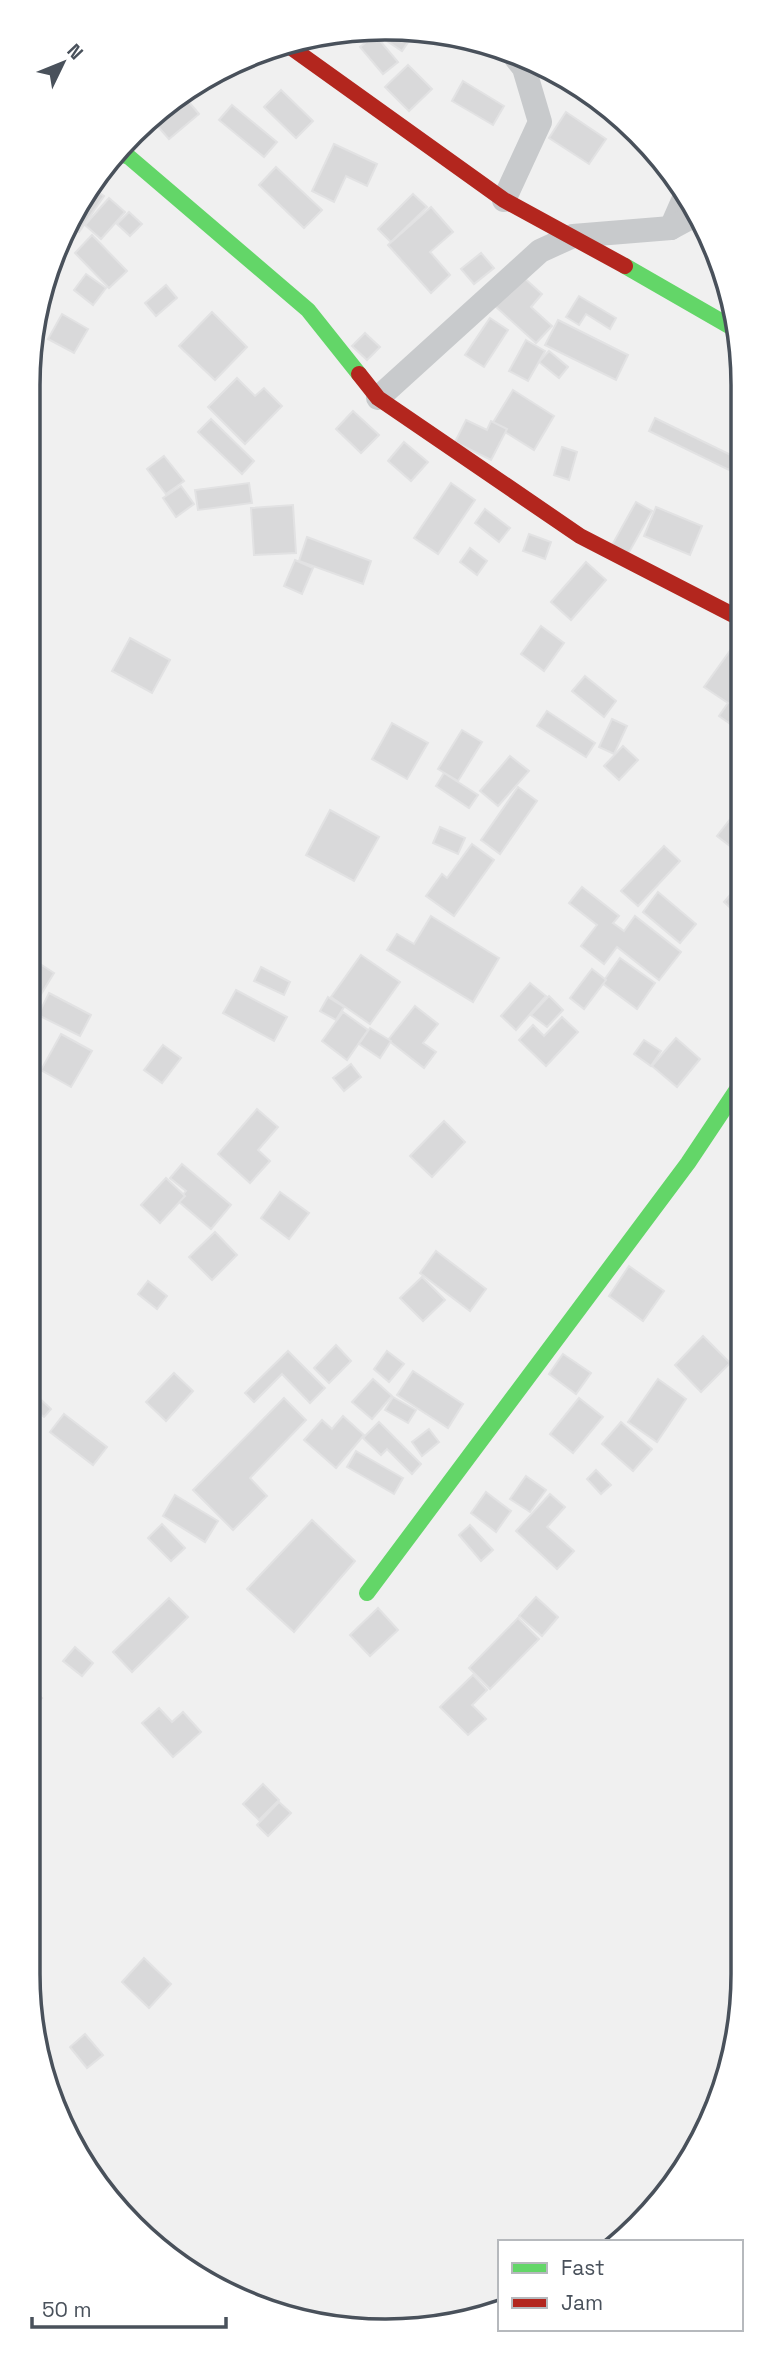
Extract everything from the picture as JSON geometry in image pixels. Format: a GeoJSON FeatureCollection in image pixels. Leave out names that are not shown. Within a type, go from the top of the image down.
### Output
{"type":"FeatureCollection","features":[{"type":"Feature","properties":{"kind":"street"},"geometry":{"type":"LineString","coordinates":[[297,52],[504,200],[573,236],[725,324]]}},
{"type":"Feature","properties":{"kind":"street"},"geometry":{"type":"LineString","coordinates":[[504,200],[540,122],[525,70]]}},
{"type":"Feature","properties":{"kind":"street"},"geometry":{"type":"LineString","coordinates":[[128,156],[308,310],[378,398],[580,536],[731,614]]}},
{"type":"Feature","properties":{"kind":"street"},"geometry":{"type":"LineString","coordinates":[[671,228],[680,207]]}},
{"type":"Feature","properties":{"kind":"street"},"geometry":{"type":"LineString","coordinates":[[378,398],[540,251],[573,236],[671,228],[687,219]]}},
{"type":"Feature","properties":{"kind":"street"},"geometry":{"type":"LineString","coordinates":[[367,1593],[688,1163],[731,1098]]}},
{"type":"Feature","properties":{"kind":"building"},"geometry":{"type":"Polygon","coordinates":[[[380,40],[398,62],[383,74],[360,47],[368,41],[380,40]]]}},
{"type":"Feature","properties":{"kind":"building"},"geometry":{"type":"Polygon","coordinates":[[[386,40],[409,41],[402,51],[386,40]]]}},
{"type":"Feature","properties":{"kind":"building"},"geometry":{"type":"Polygon","coordinates":[[[408,65],[432,89],[409,111],[385,87],[408,65]]]}},
{"type":"Feature","properties":{"kind":"building"},"geometry":{"type":"Polygon","coordinates":[[[463,81],[504,106],[493,125],[452,101],[463,81]]]}},
{"type":"Feature","properties":{"kind":"building"},"geometry":{"type":"Polygon","coordinates":[[[281,90],[313,121],[296,138],[264,107],[281,90]]]}},
{"type":"Feature","properties":{"kind":"building"},"geometry":{"type":"Polygon","coordinates":[[[189,102],[199,114],[169,139],[158,126],[189,102]]]}},
{"type":"Feature","properties":{"kind":"building"},"geometry":{"type":"Polygon","coordinates":[[[232,105],[277,142],[264,157],[219,120],[232,105]]]}},
{"type":"Feature","properties":{"kind":"building"},"geometry":{"type":"Polygon","coordinates":[[[566,112],[606,139],[589,164],[549,138],[566,112]]]}},
{"type":"Feature","properties":{"kind":"building"},"geometry":{"type":"Polygon","coordinates":[[[334,144],[377,164],[367,186],[346,176],[334,202],[312,191],[334,144]]]}},
{"type":"Feature","properties":{"kind":"building"},"geometry":{"type":"Polygon","coordinates":[[[276,167],[322,210],[304,228],[259,185],[276,167]]]}},
{"type":"Feature","properties":{"kind":"building"},"geometry":{"type":"Polygon","coordinates":[[[99,193],[104,196],[79,232],[77,231],[99,193]]]}},
{"type":"Feature","properties":{"kind":"building"},"geometry":{"type":"Polygon","coordinates":[[[413,194],[427,207],[391,242],[378,229],[413,194]]]}},
{"type":"Feature","properties":{"kind":"building"},"geometry":{"type":"Polygon","coordinates":[[[109,198],[125,212],[101,239],[85,225],[109,198]]]}},
{"type":"Feature","properties":{"kind":"building"},"geometry":{"type":"Polygon","coordinates":[[[431,207],[453,232],[430,252],[450,275],[431,293],[388,245],[431,207]]]}},
{"type":"Feature","properties":{"kind":"building"},"geometry":{"type":"Polygon","coordinates":[[[129,212],[142,224],[130,236],[117,224],[129,212]]]}},
{"type":"Feature","properties":{"kind":"building"},"geometry":{"type":"Polygon","coordinates":[[[92,235],[127,271],[109,288],[75,253],[92,235]]]}},
{"type":"Feature","properties":{"kind":"building"},"geometry":{"type":"Polygon","coordinates":[[[481,253],[494,268],[474,284],[461,269],[481,253]]]}},
{"type":"Feature","properties":{"kind":"building"},"geometry":{"type":"Polygon","coordinates":[[[86,274],[106,288],[93,305],[74,290],[86,274]]]}},
{"type":"Feature","properties":{"kind":"building"},"geometry":{"type":"Polygon","coordinates":[[[522,276],[542,294],[531,307],[552,326],[536,343],[495,306],[522,276]]]}},
{"type":"Feature","properties":{"kind":"building"},"geometry":{"type":"Polygon","coordinates":[[[166,285],[177,298],[156,316],[145,303],[166,285]]]}},
{"type":"Feature","properties":{"kind":"building"},"geometry":{"type":"Polygon","coordinates":[[[579,296],[616,318],[610,329],[586,314],[579,325],[566,317],[579,296]]]}},
{"type":"Feature","properties":{"kind":"building"},"geometry":{"type":"Polygon","coordinates":[[[212,312],[247,347],[215,380],[179,346],[212,312]]]}},
{"type":"Feature","properties":{"kind":"building"},"geometry":{"type":"Polygon","coordinates":[[[62,314],[88,329],[74,353],[48,339],[62,314]]]}},
{"type":"Feature","properties":{"kind":"building"},"geometry":{"type":"Polygon","coordinates":[[[490,318],[508,330],[484,367],[465,355],[490,318]]]}},
{"type":"Feature","properties":{"kind":"building"},"geometry":{"type":"Polygon","coordinates":[[[558,320],[628,355],[616,380],[545,345],[558,320]]]}},
{"type":"Feature","properties":{"kind":"building"},"geometry":{"type":"Polygon","coordinates":[[[365,333],[380,347],[367,360],[352,346],[365,333]]]}},
{"type":"Feature","properties":{"kind":"building"},"geometry":{"type":"Polygon","coordinates":[[[526,340],[545,351],[528,381],[509,371],[526,340]]]}},
{"type":"Feature","properties":{"kind":"building"},"geometry":{"type":"Polygon","coordinates":[[[549,351],[568,367],[559,378],[539,362],[549,351]]]}},
{"type":"Feature","properties":{"kind":"building"},"geometry":{"type":"Polygon","coordinates":[[[237,378],[255,396],[264,388],[282,406],[245,444],[208,407],[237,378]]]}},
{"type":"Feature","properties":{"kind":"building"},"geometry":{"type":"Polygon","coordinates":[[[513,390],[554,416],[534,450],[492,424],[513,390]]]}},
{"type":"Feature","properties":{"kind":"building"},"geometry":{"type":"Polygon","coordinates":[[[353,411],[379,435],[361,453],[336,429],[353,411]]]}},
{"type":"Feature","properties":{"kind":"building"},"geometry":{"type":"Polygon","coordinates":[[[655,418],[731,455],[731,466],[729,470],[649,431],[655,418]]]}},
{"type":"Feature","properties":{"kind":"building"},"geometry":{"type":"Polygon","coordinates":[[[211,419],[254,461],[242,474],[198,432],[211,419]]]}},
{"type":"Feature","properties":{"kind":"building"},"geometry":{"type":"Polygon","coordinates":[[[466,420],[487,430],[491,421],[507,429],[491,460],[455,442],[466,420]]]}},
{"type":"Feature","properties":{"kind":"building"},"geometry":{"type":"Polygon","coordinates":[[[404,442],[428,462],[411,481],[388,461],[404,442]]]}},
{"type":"Feature","properties":{"kind":"building"},"geometry":{"type":"Polygon","coordinates":[[[562,447],[577,452],[569,480],[554,475],[562,447]]]}},
{"type":"Feature","properties":{"kind":"building"},"geometry":{"type":"Polygon","coordinates":[[[164,456],[184,481],[166,494],[147,469],[164,456]]]}},
{"type":"Feature","properties":{"kind":"building"},"geometry":{"type":"Polygon","coordinates":[[[249,483],[252,503],[198,510],[195,490],[249,483]]]}},
{"type":"Feature","properties":{"kind":"building"},"geometry":{"type":"Polygon","coordinates":[[[451,483],[475,500],[438,554],[414,538],[451,483]]]}},
{"type":"Feature","properties":{"kind":"building"},"geometry":{"type":"Polygon","coordinates":[[[181,486],[194,504],[176,517],[163,498],[181,486]]]}},
{"type":"Feature","properties":{"kind":"building"},"geometry":{"type":"Polygon","coordinates":[[[636,502],[652,511],[628,554],[612,545],[636,502]]]}},
{"type":"Feature","properties":{"kind":"building"},"geometry":{"type":"Polygon","coordinates":[[[293,505],[296,553],[254,555],[251,508],[293,505]]]}},
{"type":"Feature","properties":{"kind":"building"},"geometry":{"type":"Polygon","coordinates":[[[656,507],[702,526],[690,555],[644,536],[656,507]]]}},
{"type":"Feature","properties":{"kind":"building"},"geometry":{"type":"Polygon","coordinates":[[[485,509],[510,528],[499,542],[475,523],[485,509]]]}},
{"type":"Feature","properties":{"kind":"building"},"geometry":{"type":"Polygon","coordinates":[[[529,534],[551,542],[545,559],[523,551],[529,534]]]}},
{"type":"Feature","properties":{"kind":"building"},"geometry":{"type":"Polygon","coordinates":[[[307,537],[371,561],[363,584],[299,561],[307,537]]]}},
{"type":"Feature","properties":{"kind":"building"},"geometry":{"type":"Polygon","coordinates":[[[470,548],[487,561],[477,575],[460,562],[470,548]]]}},
{"type":"Feature","properties":{"kind":"building"},"geometry":{"type":"Polygon","coordinates":[[[295,560],[313,568],[302,594],[284,586],[295,560]]]}},
{"type":"Feature","properties":{"kind":"building"},"geometry":{"type":"Polygon","coordinates":[[[586,562],[606,580],[571,620],[551,602],[586,562]]]}},
{"type":"Feature","properties":{"kind":"building"},"geometry":{"type":"Polygon","coordinates":[[[541,626],[564,643],[544,671],[521,654],[541,626]]]}},
{"type":"Feature","properties":{"kind":"building"},"geometry":{"type":"Polygon","coordinates":[[[130,638],[170,660],[152,693],[112,671],[130,638]]]}},
{"type":"Feature","properties":{"kind":"building"},"geometry":{"type":"Polygon","coordinates":[[[731,649],[731,724],[719,716],[728,703],[704,687],[731,649]]]}},
{"type":"Feature","properties":{"kind":"building"},"geometry":{"type":"Polygon","coordinates":[[[585,676],[616,701],[604,717],[572,691],[585,676]]]}},
{"type":"Feature","properties":{"kind":"building"},"geometry":{"type":"Polygon","coordinates":[[[547,711],[595,743],[586,757],[537,726],[547,711]]]}},
{"type":"Feature","properties":{"kind":"building"},"geometry":{"type":"Polygon","coordinates":[[[612,719],[627,726],[614,754],[599,747],[612,719]]]}},
{"type":"Feature","properties":{"kind":"building"},"geometry":{"type":"Polygon","coordinates":[[[392,723],[428,743],[407,779],[372,759],[392,723]]]}},
{"type":"Feature","properties":{"kind":"building"},"geometry":{"type":"Polygon","coordinates":[[[462,730],[482,742],[458,781],[438,769],[462,730]]]}},
{"type":"Feature","properties":{"kind":"building"},"geometry":{"type":"Polygon","coordinates":[[[623,746],[638,760],[619,780],[604,766],[623,746]]]}},
{"type":"Feature","properties":{"kind":"building"},"geometry":{"type":"Polygon","coordinates":[[[510,756],[529,771],[498,806],[480,791],[510,756]]]}},
{"type":"Feature","properties":{"kind":"building"},"geometry":{"type":"Polygon","coordinates":[[[444,773],[478,795],[469,808],[436,786],[444,773]]]}},
{"type":"Feature","properties":{"kind":"building"},"geometry":{"type":"Polygon","coordinates":[[[518,787],[537,801],[500,854],[481,840],[518,787]]]}},
{"type":"Feature","properties":{"kind":"building"},"geometry":{"type":"Polygon","coordinates":[[[330,810],[379,837],[354,881],[306,855],[330,810]]]}},
{"type":"Feature","properties":{"kind":"building"},"geometry":{"type":"Polygon","coordinates":[[[731,818],[731,847],[717,836],[731,818]]]}},
{"type":"Feature","properties":{"kind":"building"},"geometry":{"type":"Polygon","coordinates":[[[440,827],[465,838],[458,854],[433,843],[440,827]]]}},
{"type":"Feature","properties":{"kind":"building"},"geometry":{"type":"Polygon","coordinates":[[[472,844],[494,860],[454,916],[426,896],[442,874],[447,878],[472,844]]]}},
{"type":"Feature","properties":{"kind":"building"},"geometry":{"type":"Polygon","coordinates":[[[664,846],[680,861],[638,906],[621,891],[664,846]]]}},
{"type":"Feature","properties":{"kind":"building"},"geometry":{"type":"Polygon","coordinates":[[[582,887],[619,916],[613,923],[624,931],[635,916],[681,952],[659,980],[617,947],[604,964],[581,946],[597,925],[569,903],[582,887]]]}},
{"type":"Feature","properties":{"kind":"building"},"geometry":{"type":"Polygon","coordinates":[[[658,892],[696,924],[680,943],[643,912],[658,892]]]}},
{"type":"Feature","properties":{"kind":"building"},"geometry":{"type":"Polygon","coordinates":[[[731,894],[731,909],[724,902],[731,894]]]}},
{"type":"Feature","properties":{"kind":"building"},"geometry":{"type":"Polygon","coordinates":[[[431,916],[499,958],[473,1002],[387,950],[397,934],[414,944],[431,916]]]}},
{"type":"Feature","properties":{"kind":"building"},"geometry":{"type":"Polygon","coordinates":[[[361,955],[400,982],[370,1024],[331,997],[361,955]]]}},
{"type":"Feature","properties":{"kind":"building"},"geometry":{"type":"Polygon","coordinates":[[[620,958],[655,983],[637,1009],[602,983],[620,958]]]}},
{"type":"Feature","properties":{"kind":"building"},"geometry":{"type":"Polygon","coordinates":[[[40,964],[54,973],[40,996],[40,964]]]}},
{"type":"Feature","properties":{"kind":"building"},"geometry":{"type":"Polygon","coordinates":[[[261,967],[290,982],[284,995],[254,981],[261,967]]]}},
{"type":"Feature","properties":{"kind":"building"},"geometry":{"type":"Polygon","coordinates":[[[592,969],[606,980],[584,1009],[570,998],[592,969]]]}},
{"type":"Feature","properties":{"kind":"building"},"geometry":{"type":"Polygon","coordinates":[[[530,983],[546,996],[516,1030],[501,1016],[530,983]]]}},
{"type":"Feature","properties":{"kind":"building"},"geometry":{"type":"Polygon","coordinates":[[[236,990],[287,1017],[274,1041],[223,1013],[236,990]]]}},
{"type":"Feature","properties":{"kind":"building"},"geometry":{"type":"Polygon","coordinates":[[[49,993],[91,1015],[80,1036],[40,1016],[49,993]]]}},
{"type":"Feature","properties":{"kind":"building"},"geometry":{"type":"Polygon","coordinates":[[[549,996],[563,1010],[547,1027],[531,1015],[549,996]]]}},
{"type":"Feature","properties":{"kind":"building"},"geometry":{"type":"Polygon","coordinates":[[[328,997],[344,1007],[336,1020],[320,1011],[328,997]]]}},
{"type":"Feature","properties":{"kind":"building"},"geometry":{"type":"Polygon","coordinates":[[[415,1006],[438,1024],[423,1043],[436,1052],[424,1068],[388,1040],[415,1006]]]}},
{"type":"Feature","properties":{"kind":"building"},"geometry":{"type":"Polygon","coordinates":[[[343,1012],[368,1030],[347,1060],[322,1041],[343,1012]]]}},
{"type":"Feature","properties":{"kind":"building"},"geometry":{"type":"Polygon","coordinates":[[[562,1017],[578,1032],[546,1066],[519,1040],[533,1025],[544,1036],[562,1017]]]}},
{"type":"Feature","properties":{"kind":"building"},"geometry":{"type":"Polygon","coordinates":[[[370,1028],[391,1041],[380,1058],[359,1044],[370,1028]]]}},
{"type":"Feature","properties":{"kind":"building"},"geometry":{"type":"Polygon","coordinates":[[[61,1034],[92,1051],[71,1087],[41,1070],[61,1034]]]}},
{"type":"Feature","properties":{"kind":"building"},"geometry":{"type":"Polygon","coordinates":[[[676,1038],[700,1059],[677,1087],[652,1066],[676,1038]]]}},
{"type":"Feature","properties":{"kind":"building"},"geometry":{"type":"Polygon","coordinates":[[[644,1040],[661,1051],[651,1066],[634,1054],[644,1040]]]}},
{"type":"Feature","properties":{"kind":"building"},"geometry":{"type":"Polygon","coordinates":[[[163,1045],[181,1058],[162,1083],[144,1070],[163,1045]]]}},
{"type":"Feature","properties":{"kind":"building"},"geometry":{"type":"Polygon","coordinates":[[[351,1064],[361,1077],[344,1091],[333,1078],[351,1064]]]}},
{"type":"Feature","properties":{"kind":"building"},"geometry":{"type":"Polygon","coordinates":[[[257,1109],[278,1127],[258,1150],[270,1161],[250,1183],[218,1154],[257,1109]]]}},
{"type":"Feature","properties":{"kind":"building"},"geometry":{"type":"Polygon","coordinates":[[[444,1121],[465,1142],[432,1177],[410,1156],[444,1121]]]}},
{"type":"Feature","properties":{"kind":"building"},"geometry":{"type":"Polygon","coordinates":[[[182,1164],[231,1205],[211,1229],[178,1201],[186,1191],[170,1178],[182,1164]]]}},
{"type":"Feature","properties":{"kind":"building"},"geometry":{"type":"Polygon","coordinates":[[[166,1178],[185,1196],[160,1223],[141,1205],[166,1178]]]}},
{"type":"Feature","properties":{"kind":"building"},"geometry":{"type":"Polygon","coordinates":[[[280,1192],[309,1213],[289,1239],[261,1218],[280,1192]]]}},
{"type":"Feature","properties":{"kind":"building"},"geometry":{"type":"Polygon","coordinates":[[[215,1232],[237,1255],[212,1280],[189,1257],[215,1232]]]}},
{"type":"Feature","properties":{"kind":"building"},"geometry":{"type":"Polygon","coordinates":[[[436,1251],[486,1289],[470,1311],[420,1273],[436,1251]]]}},
{"type":"Feature","properties":{"kind":"building"},"geometry":{"type":"Polygon","coordinates":[[[629,1266],[664,1291],[643,1321],[609,1296],[629,1266]]]}},
{"type":"Feature","properties":{"kind":"building"},"geometry":{"type":"Polygon","coordinates":[[[422,1277],[445,1300],[423,1321],[400,1298],[422,1277]]]}},
{"type":"Feature","properties":{"kind":"building"},"geometry":{"type":"Polygon","coordinates":[[[148,1281],[167,1296],[157,1309],[138,1294],[148,1281]]]}},
{"type":"Feature","properties":{"kind":"building"},"geometry":{"type":"Polygon","coordinates":[[[703,1336],[730,1363],[701,1392],[675,1365],[703,1336]]]}},
{"type":"Feature","properties":{"kind":"building"},"geometry":{"type":"Polygon","coordinates":[[[336,1345],[351,1361],[329,1383],[314,1368],[336,1345]]]}},
{"type":"Feature","properties":{"kind":"building"},"geometry":{"type":"Polygon","coordinates":[[[288,1351],[325,1388],[310,1403],[282,1374],[254,1402],[245,1393],[288,1351]]]}},
{"type":"Feature","properties":{"kind":"building"},"geometry":{"type":"Polygon","coordinates":[[[387,1351],[404,1364],[389,1382],[374,1369],[387,1351]]]}},
{"type":"Feature","properties":{"kind":"building"},"geometry":{"type":"Polygon","coordinates":[[[563,1354],[591,1373],[576,1394],[549,1374],[563,1354]]]}},
{"type":"Feature","properties":{"kind":"building"},"geometry":{"type":"Polygon","coordinates":[[[413,1371],[463,1404],[448,1428],[397,1395],[413,1371]]]}},
{"type":"Feature","properties":{"kind":"building"},"geometry":{"type":"Polygon","coordinates":[[[174,1373],[193,1391],[166,1421],[146,1402],[174,1373]]]}},
{"type":"Feature","properties":{"kind":"building"},"geometry":{"type":"Polygon","coordinates":[[[373,1379],[392,1396],[372,1419],[352,1402],[373,1379]]]}},
{"type":"Feature","properties":{"kind":"building"},"geometry":{"type":"Polygon","coordinates":[[[658,1379],[686,1399],[657,1442],[628,1422],[658,1379]]]}},
{"type":"Feature","properties":{"kind":"building"},"geometry":{"type":"Polygon","coordinates":[[[393,1397],[416,1410],[408,1423],[385,1410],[393,1397]]]}},
{"type":"Feature","properties":{"kind":"building"},"geometry":{"type":"Polygon","coordinates":[[[284,1398],[306,1420],[250,1478],[267,1496],[233,1530],[193,1490],[284,1398]]]}},
{"type":"Feature","properties":{"kind":"building"},"geometry":{"type":"Polygon","coordinates":[[[579,1398],[603,1417],[573,1453],[550,1434],[579,1398]]]}},
{"type":"Feature","properties":{"kind":"building"},"geometry":{"type":"Polygon","coordinates":[[[40,1399],[51,1409],[44,1417],[40,1414],[40,1399]]]}},
{"type":"Feature","properties":{"kind":"building"},"geometry":{"type":"Polygon","coordinates":[[[64,1414],[107,1447],[93,1465],[50,1432],[64,1414]]]}},
{"type":"Feature","properties":{"kind":"building"},"geometry":{"type":"Polygon","coordinates":[[[343,1416],[364,1435],[336,1468],[304,1440],[322,1420],[332,1429],[343,1416]]]}},
{"type":"Feature","properties":{"kind":"building"},"geometry":{"type":"Polygon","coordinates":[[[379,1422],[421,1464],[412,1474],[387,1449],[381,1455],[363,1438],[379,1422]]]}},
{"type":"Feature","properties":{"kind":"building"},"geometry":{"type":"Polygon","coordinates":[[[621,1422],[652,1449],[633,1471],[602,1444],[621,1422]]]}},
{"type":"Feature","properties":{"kind":"building"},"geometry":{"type":"Polygon","coordinates":[[[429,1429],[439,1442],[422,1456],[412,1442],[429,1429]]]}},
{"type":"Feature","properties":{"kind":"building"},"geometry":{"type":"Polygon","coordinates":[[[356,1451],[403,1478],[394,1494],[347,1467],[356,1451]]]}},
{"type":"Feature","properties":{"kind":"building"},"geometry":{"type":"Polygon","coordinates":[[[596,1470],[611,1485],[601,1494],[587,1479],[596,1470]]]}},
{"type":"Feature","properties":{"kind":"building"},"geometry":{"type":"Polygon","coordinates":[[[526,1476],[546,1490],[530,1512],[510,1499],[526,1476]]]}},
{"type":"Feature","properties":{"kind":"building"},"geometry":{"type":"Polygon","coordinates":[[[486,1492],[511,1511],[496,1532],[471,1513],[486,1492]]]}},
{"type":"Feature","properties":{"kind":"building"},"geometry":{"type":"Polygon","coordinates":[[[550,1494],[565,1507],[547,1527],[574,1551],[557,1569],[516,1531],[550,1494]]]}},
{"type":"Feature","properties":{"kind":"building"},"geometry":{"type":"Polygon","coordinates":[[[175,1495],[218,1521],[205,1542],[163,1516],[175,1495]]]}},
{"type":"Feature","properties":{"kind":"building"},"geometry":{"type":"Polygon","coordinates":[[[312,1520],[355,1561],[294,1632],[247,1589],[312,1520]]]}},
{"type":"Feature","properties":{"kind":"building"},"geometry":{"type":"Polygon","coordinates":[[[162,1524],[185,1548],[171,1561],[148,1538],[162,1524]]]}},
{"type":"Feature","properties":{"kind":"building"},"geometry":{"type":"Polygon","coordinates":[[[470,1525],[493,1550],[481,1561],[459,1535],[470,1525]]]}},
{"type":"Feature","properties":{"kind":"building"},"geometry":{"type":"Polygon","coordinates":[[[536,1597],[558,1617],[542,1636],[519,1616],[536,1597]]]}},
{"type":"Feature","properties":{"kind":"building"},"geometry":{"type":"Polygon","coordinates":[[[169,1598],[188,1617],[132,1672],[113,1652],[169,1598]]]}},
{"type":"Feature","properties":{"kind":"building"},"geometry":{"type":"Polygon","coordinates":[[[378,1608],[398,1630],[370,1656],[350,1635],[378,1608]]]}},
{"type":"Feature","properties":{"kind":"building"},"geometry":{"type":"Polygon","coordinates":[[[518,1618],[539,1639],[490,1689],[469,1668],[518,1618]]]}},
{"type":"Feature","properties":{"kind":"building"},"geometry":{"type":"Polygon","coordinates":[[[75,1647],[93,1663],[82,1676],[63,1661],[75,1647]]]}},
{"type":"Feature","properties":{"kind":"building"},"geometry":{"type":"Polygon","coordinates":[[[473,1675],[487,1690],[472,1705],[486,1719],[468,1735],[440,1707],[473,1675]]]}},
{"type":"Feature","properties":{"kind":"building"},"geometry":{"type":"Polygon","coordinates":[[[159,1708],[172,1722],[183,1712],[201,1732],[173,1757],[142,1723],[159,1708]]]}},
{"type":"Feature","properties":{"kind":"building"},"geometry":{"type":"Polygon","coordinates":[[[263,1784],[279,1800],[259,1820],[243,1804],[263,1784]]]}},
{"type":"Feature","properties":{"kind":"building"},"geometry":{"type":"Polygon","coordinates":[[[279,1802],[291,1813],[268,1836],[257,1825],[279,1802]]]}},
{"type":"Feature","properties":{"kind":"building"},"geometry":{"type":"Polygon","coordinates":[[[144,1958],[171,1984],[149,2008],[122,1982],[144,1958]]]}},
{"type":"Feature","properties":{"kind":"building"},"geometry":{"type":"Polygon","coordinates":[[[85,2034],[103,2055],[87,2068],[70,2047],[85,2034]]]}},
{"type":"Feature","properties":{"kind":"traffic: fast"},"geometry":{"type":"LineString","coordinates":[[127,156],[308,310],[359,374]]}},
{"type":"Feature","properties":{"kind":"traffic: fast"},"geometry":{"type":"LineString","coordinates":[[625,266],[725,324]]}},
{"type":"Feature","properties":{"kind":"traffic: fast"},"geometry":{"type":"LineString","coordinates":[[367,1593],[688,1163],[731,1098]]}},
{"type":"Feature","properties":{"kind":"traffic: jam"},"geometry":{"type":"LineString","coordinates":[[297,52],[504,200],[625,266]]}},
{"type":"Feature","properties":{"kind":"traffic: jam"},"geometry":{"type":"LineString","coordinates":[[359,374],[378,398],[580,536],[731,614]]}}]}
